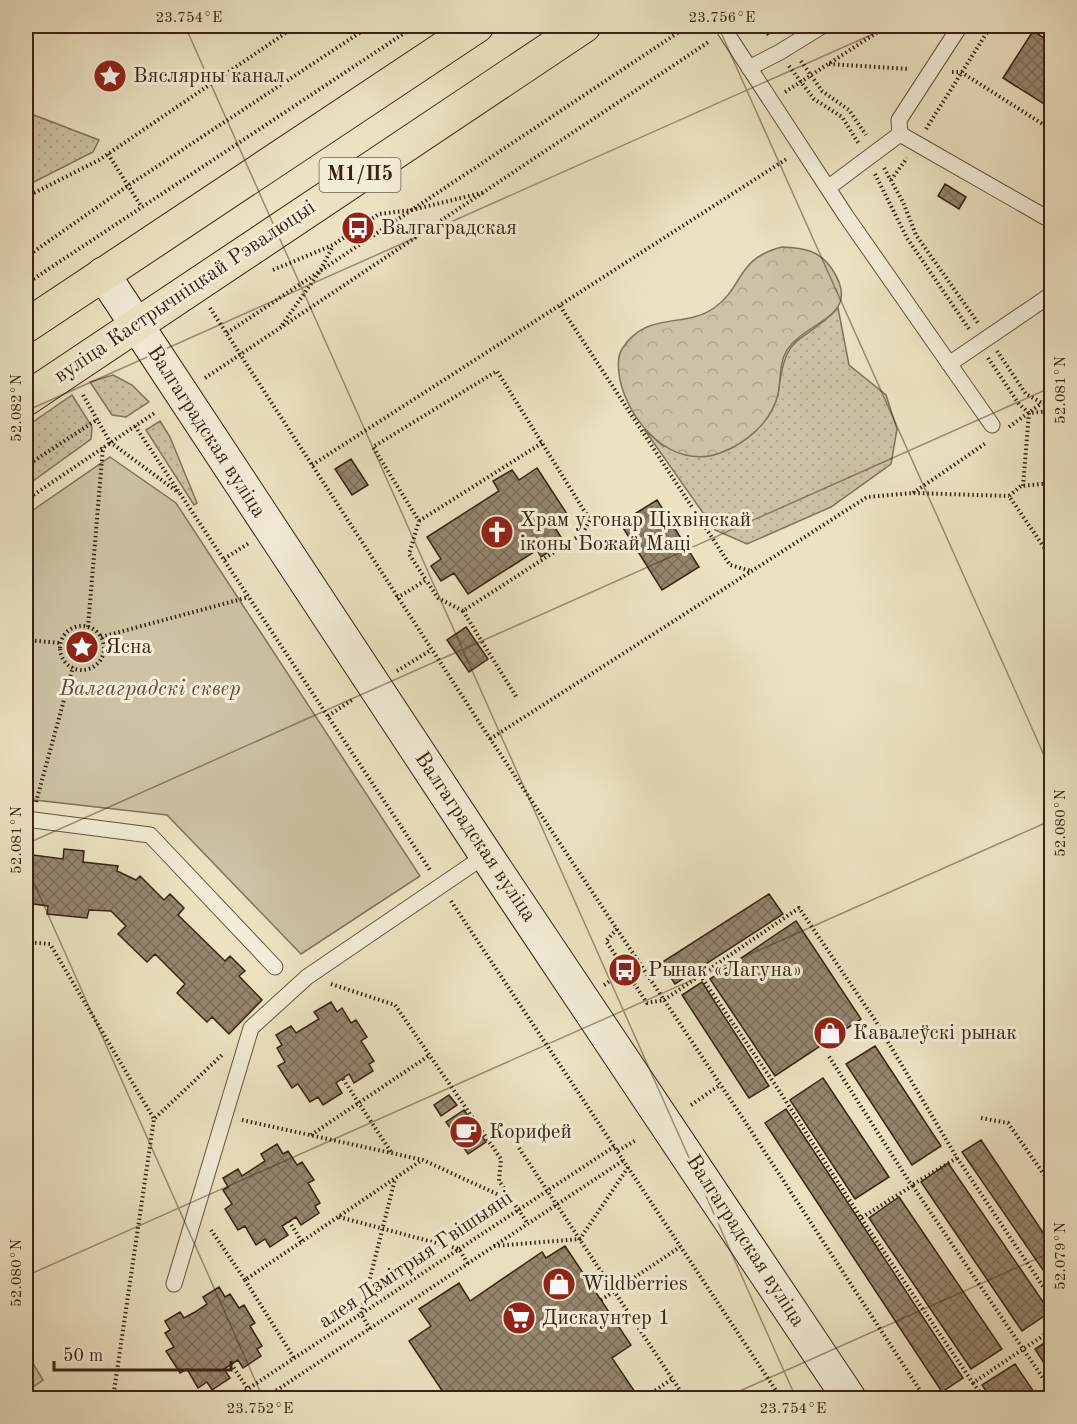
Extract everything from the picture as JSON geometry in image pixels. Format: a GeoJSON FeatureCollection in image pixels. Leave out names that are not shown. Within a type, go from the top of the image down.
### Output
{"type":"FeatureCollection","features":[{"type":"Feature","properties":{"kind":"highway","name":"М1/П5"},"geometry":{"type":"LineString","coordinates":[[26,326],[477,26]]}},
{"type":"Feature","properties":{"kind":"highway","name":"вуліца Кастрычніцкай Рэвалюцыі"},"geometry":{"type":"LineString","coordinates":[[26,399],[584,26]]}},
{"type":"Feature","properties":{"kind":"main road","name":"Валгаградская вуліца"},"geometry":{"type":"LineString","coordinates":[[103,274],[486,855],[849,1398]]}},
{"type":"Feature","properties":{"kind":"lane"},"geometry":{"type":"LineString","coordinates":[[749,68],[822,26]]}},
{"type":"Feature","properties":{"kind":"lane"},"geometry":{"type":"LineString","coordinates":[[900,134],[899,120],[960,26]]}},
{"type":"Feature","properties":{"kind":"lane"},"geometry":{"type":"LineString","coordinates":[[724,28],[802,149],[994,433]]}},
{"type":"Feature","properties":{"kind":"lane"},"geometry":{"type":"LineString","coordinates":[[900,134],[1052,222]]}},
{"type":"Feature","properties":{"kind":"lane"},"geometry":{"type":"LineString","coordinates":[[829,187],[900,134]]}},
{"type":"Feature","properties":{"kind":"lane"},"geometry":{"type":"LineString","coordinates":[[949,364],[1052,294]]}},
{"type":"Feature","properties":{"kind":"lane"},"geometry":{"type":"LineString","coordinates":[[28,820],[150,835],[275,967]]}},
{"type":"Feature","properties":{"kind":"lane"},"geometry":{"type":"LineString","coordinates":[[174,1284],[251,1028],[308,977],[486,855]]}},
{"type":"Feature","properties":{"kind":"path"},"geometry":{"type":"LineString","coordinates":[[26,197],[108,154],[296,26]]}},
{"type":"Feature","properties":{"kind":"path"},"geometry":{"type":"LineString","coordinates":[[26,257],[129,185],[370,26]]}},
{"type":"Feature","properties":{"kind":"path"},"geometry":{"type":"LineString","coordinates":[[26,284],[415,26]]}},
{"type":"Feature","properties":{"kind":"path"},"geometry":{"type":"LineString","coordinates":[[227,333],[688,26]]}},
{"type":"Feature","properties":{"kind":"path"},"geometry":{"type":"LineString","coordinates":[[763,26],[822,91],[849,110],[907,238],[1026,394],[1042,403]]}},
{"type":"Feature","properties":{"kind":"path"},"geometry":{"type":"LineString","coordinates":[[771,102],[887,26]]}},
{"type":"Feature","properties":{"kind":"path"},"geometry":{"type":"LineString","coordinates":[[891,180],[990,26]]}},
{"type":"Feature","properties":{"kind":"path"},"geometry":{"type":"LineString","coordinates":[[202,380],[485,192],[724,28]]}},
{"type":"Feature","properties":{"kind":"path"},"geometry":{"type":"LineString","coordinates":[[785,49],[800,82],[814,99],[842,117],[891,180],[916,235],[984,341],[1019,404],[1029,413],[1052,411]]}},
{"type":"Feature","properties":{"kind":"path"},"geometry":{"type":"LineString","coordinates":[[312,465],[802,149]]}},
{"type":"Feature","properties":{"kind":"path"},"geometry":{"type":"LineString","coordinates":[[108,154],[141,206]]}},
{"type":"Feature","properties":{"kind":"path"},"geometry":{"type":"LineString","coordinates":[[272,271],[333,245],[380,214],[412,210],[485,192]]}},
{"type":"Feature","properties":{"kind":"path"},"geometry":{"type":"LineString","coordinates":[[280,327],[320,271],[333,245]]}},
{"type":"Feature","properties":{"kind":"path"},"geometry":{"type":"LineString","coordinates":[[217,300],[208,306],[241,353],[397,598],[925,1398]]}},
{"type":"Feature","properties":{"kind":"path"},"geometry":{"type":"LineString","coordinates":[[560,306],[730,565],[751,571]]}},
{"type":"Feature","properties":{"kind":"path"},"geometry":{"type":"LineString","coordinates":[[419,521],[373,447],[497,370],[590,520],[582,534],[463,611]]}},
{"type":"Feature","properties":{"kind":"path"},"geometry":{"type":"LineString","coordinates":[[80,390],[110,442],[182,495]]}},
{"type":"Feature","properties":{"kind":"path"},"geometry":{"type":"LineString","coordinates":[[913,493],[994,433],[1052,398]]}},
{"type":"Feature","properties":{"kind":"path"},"geometry":{"type":"LineString","coordinates":[[26,500],[156,412]]}},
{"type":"Feature","properties":{"kind":"path"},"geometry":{"type":"LineString","coordinates":[[1023,486],[1029,413]]}},
{"type":"Feature","properties":{"kind":"path"},"geometry":{"type":"LineString","coordinates":[[26,466],[98,418]]}},
{"type":"Feature","properties":{"kind":"path"},"geometry":{"type":"LineString","coordinates":[[135,426],[629,1166],[781,1398]]}},
{"type":"Feature","properties":{"kind":"path"},"geometry":{"type":"LineString","coordinates":[[517,698],[463,611],[438,598],[409,554],[419,521],[542,443]]}},
{"type":"Feature","properties":{"kind":"path"},"geometry":{"type":"LineString","coordinates":[[88,627],[103,447]]}},
{"type":"Feature","properties":{"kind":"path"},"geometry":{"type":"LineString","coordinates":[[490,739],[867,497],[913,493],[1009,496],[1023,486],[1052,483]]}},
{"type":"Feature","properties":{"kind":"path"},"geometry":{"type":"LineString","coordinates":[[1009,496],[1052,560]]}},
{"type":"Feature","properties":{"kind":"path"},"geometry":{"type":"LineString","coordinates":[[397,598],[426,580]]}},
{"type":"Feature","properties":{"kind":"path"},"geometry":{"type":"LineString","coordinates":[[101,637],[249,597]]}},
{"type":"Feature","properties":{"kind":"path"},"geometry":{"type":"LineString","coordinates":[[88,627],[101,637],[104,645],[99,661],[84,669],[73,667],[63,658],[60,643],[71,628],[88,627]]}},
{"type":"Feature","properties":{"kind":"path"},"geometry":{"type":"LineString","coordinates":[[26,640],[60,643]]}},
{"type":"Feature","properties":{"kind":"path"},"geometry":{"type":"LineString","coordinates":[[28,820],[73,667]]}},
{"type":"Feature","properties":{"kind":"path"},"geometry":{"type":"LineString","coordinates":[[617,929],[606,941],[647,1003],[664,1000],[799,908],[875,1020],[957,1158],[1052,1300]]}},
{"type":"Feature","properties":{"kind":"path"},"geometry":{"type":"LineString","coordinates":[[26,942],[50,944],[154,1119]]}},
{"type":"Feature","properties":{"kind":"path"},"geometry":{"type":"LineString","coordinates":[[700,975],[984,1398]]}},
{"type":"Feature","properties":{"kind":"path"},"geometry":{"type":"LineString","coordinates":[[308,977],[395,1005],[501,1159],[499,1181],[528,1224]]}},
{"type":"Feature","properties":{"kind":"path"},"geometry":{"type":"LineString","coordinates":[[112,1398],[154,1119],[251,1028]]}},
{"type":"Feature","properties":{"kind":"path"},"geometry":{"type":"LineString","coordinates":[[311,1135],[430,1055]]}},
{"type":"Feature","properties":{"kind":"path"},"geometry":{"type":"LineString","coordinates":[[828,1055],[912,1185],[1052,1391]]}},
{"type":"Feature","properties":{"kind":"path"},"geometry":{"type":"LineString","coordinates":[[343,1079],[391,1153]]}},
{"type":"Feature","properties":{"kind":"path"},"geometry":{"type":"LineString","coordinates":[[691,1106],[720,1085]]}},
{"type":"Feature","properties":{"kind":"path"},"geometry":{"type":"LineString","coordinates":[[224,1117],[423,1160],[513,1201]]}},
{"type":"Feature","properties":{"kind":"path"},"geometry":{"type":"LineString","coordinates":[[981,1118],[1008,1123],[1052,1186]]}},
{"type":"Feature","properties":{"kind":"path"},"geometry":{"type":"LineString","coordinates":[[618,1151],[636,1140]]}},
{"type":"Feature","properties":{"kind":"path","name":"алея Дзмітрыя Гвішыяні"},"geometry":{"type":"LineString","coordinates":[[234,1398],[615,1146]]}},
{"type":"Feature","properties":{"kind":"path"},"geometry":{"type":"LineString","coordinates":[[519,1148],[685,1398]]}},
{"type":"Feature","properties":{"kind":"path"},"geometry":{"type":"LineString","coordinates":[[861,1218],[957,1158]]}},
{"type":"Feature","properties":{"kind":"path"},"geometry":{"type":"LineString","coordinates":[[245,1280],[423,1160]]}},
{"type":"Feature","properties":{"kind":"path","name":"алея Дзмітрыя Гвішыяні"},"geometry":{"type":"LineString","coordinates":[[265,1398],[624,1160]]}},
{"type":"Feature","properties":{"kind":"path"},"geometry":{"type":"LineString","coordinates":[[580,1239],[629,1166]]}},
{"type":"Feature","properties":{"kind":"path"},"geometry":{"type":"LineString","coordinates":[[370,1329],[361,1314],[395,1179]]}},
{"type":"Feature","properties":{"kind":"path"},"geometry":{"type":"LineString","coordinates":[[196,1208],[245,1280],[294,1359]]}},
{"type":"Feature","properties":{"kind":"path"},"geometry":{"type":"LineString","coordinates":[[339,1217],[459,1249],[468,1264]]}},
{"type":"Feature","properties":{"kind":"path"},"geometry":{"type":"LineString","coordinates":[[289,1221],[302,1242]]}},
{"type":"Feature","properties":{"kind":"path"},"geometry":{"type":"LineString","coordinates":[[494,1246],[580,1239]]}},
{"type":"Feature","properties":{"kind":"path"},"geometry":{"type":"LineString","coordinates":[[601,1300],[680,1247]]}},
{"type":"Feature","properties":{"kind":"path"},"geometry":{"type":"LineString","coordinates":[[973,1383],[1052,1330]]}},
{"type":"Feature","properties":{"kind":"path"},"geometry":{"type":"LineString","coordinates":[[231,1364],[248,1389]]}},
{"type":"Feature","properties":{"kind":"path"},"geometry":{"type":"LineString","coordinates":[[644,1398],[672,1379]]}},
{"type":"Feature","properties":{"kind":"green space"},"geometry":{"type":"Polygon","coordinates":[[[26,112],[99,140],[93,152],[26,186],[26,112]]]}},
{"type":"Feature","properties":{"kind":"green space"},"geometry":{"type":"Polygon","coordinates":[[[782,247],[810,251],[827,263],[840,285],[841,298],[837,308],[796,340],[787,350],[775,404],[764,423],[748,438],[720,453],[702,457],[685,455],[670,449],[655,439],[643,426],[625,396],[618,368],[622,349],[632,337],[654,324],[690,318],[714,308],[724,300],[756,258],[782,247]]]}},
{"type":"Feature","properties":{"kind":"green space"},"geometry":{"type":"Polygon","coordinates":[[[838,308],[849,365],[886,395],[897,429],[891,464],[831,507],[747,544],[715,530],[644,429],[663,446],[778,396],[781,375],[790,349],[838,308]]]}},
{"type":"Feature","properties":{"kind":"green space"},"geometry":{"type":"Polygon","coordinates":[[[113,375],[132,385],[149,402],[126,417],[112,415],[90,382],[113,375]]]}},
{"type":"Feature","properties":{"kind":"green space"},"geometry":{"type":"Polygon","coordinates":[[[72,395],[92,427],[91,439],[26,486],[26,427],[72,395]]]}},
{"type":"Feature","properties":{"kind":"green space"},"geometry":{"type":"Polygon","coordinates":[[[160,421],[170,437],[197,503],[194,505],[146,430],[160,421]]]}},
{"type":"Feature","properties":{"kind":"green space","name":"Валгаградскі сквер"},"geometry":{"type":"Polygon","coordinates":[[[110,457],[176,503],[420,876],[301,954],[167,815],[26,799],[26,515],[110,457]]]}},
{"type":"Feature","properties":{"kind":"green space"},"geometry":{"type":"Polygon","coordinates":[[[26,1352],[43,1380],[26,1392],[26,1352]]]}},
{"type":"Feature","properties":{"kind":"building"},"geometry":{"type":"Polygon","coordinates":[[[1033,31],[1052,43],[1052,109],[1003,78],[1033,31]]]}},
{"type":"Feature","properties":{"kind":"building"},"geometry":{"type":"Polygon","coordinates":[[[945,184],[966,197],[959,209],[938,196],[945,184]]]}},
{"type":"Feature","properties":{"kind":"building"},"geometry":{"type":"Polygon","coordinates":[[[351,459],[368,485],[352,495],[335,469],[351,459]]]}},
{"type":"Feature","properties":{"kind":"building","name":"Храм у гонар Ціхвінскай іконы Божай Маці"},"geometry":{"type":"Polygon","coordinates":[[[537,468],[569,517],[554,526],[564,542],[541,557],[537,550],[468,594],[454,573],[441,581],[431,566],[441,559],[427,537],[499,491],[493,481],[512,470],[519,480],[537,468]]]}},
{"type":"Feature","properties":{"kind":"building"},"geometry":{"type":"Polygon","coordinates":[[[657,500],[699,567],[662,590],[620,523],[657,500]]]}},
{"type":"Feature","properties":{"kind":"building"},"geometry":{"type":"Polygon","coordinates":[[[466,627],[488,659],[469,672],[447,640],[466,627]]]}},
{"type":"Feature","properties":{"kind":"building"},"geometry":{"type":"Polygon","coordinates":[[[64,849],[84,851],[83,862],[118,866],[117,871],[136,880],[140,876],[164,900],[170,894],[184,908],[178,915],[225,961],[230,956],[245,971],[239,976],[262,1000],[229,1034],[212,1017],[207,1022],[177,993],[185,984],[155,954],[147,962],[118,934],[126,926],[111,911],[89,910],[87,918],[47,914],[48,906],[26,903],[26,854],[63,859],[64,849]]]}},
{"type":"Feature","properties":{"kind":"building"},"geometry":{"type":"Polygon","coordinates":[[[769,894],[783,914],[675,984],[661,963],[769,894]]]}},
{"type":"Feature","properties":{"kind":"building"},"geometry":{"type":"Polygon","coordinates":[[[796,921],[861,1019],[775,1076],[710,979],[796,921]]]}},
{"type":"Feature","properties":{"kind":"building"},"geometry":{"type":"Polygon","coordinates":[[[702,982],[769,1086],[749,1098],[682,995],[702,982]]]}},
{"type":"Feature","properties":{"kind":"building"},"geometry":{"type":"Polygon","coordinates":[[[331,1002],[337,1012],[342,1008],[351,1023],[356,1020],[367,1037],[361,1041],[374,1061],[369,1064],[373,1071],[354,1083],[349,1074],[336,1083],[342,1093],[323,1105],[318,1097],[310,1102],[298,1084],[292,1088],[278,1066],[285,1062],[277,1048],[282,1045],[276,1035],[291,1026],[296,1033],[319,1019],[314,1012],[331,1002]]]}},
{"type":"Feature","properties":{"kind":"building"},"geometry":{"type":"Polygon","coordinates":[[[875,1046],[941,1146],[912,1165],[846,1064],[875,1046]]]}},
{"type":"Feature","properties":{"kind":"building"},"geometry":{"type":"Polygon","coordinates":[[[823,1078],[889,1177],[855,1199],[790,1100],[823,1078]]]}},
{"type":"Feature","properties":{"kind":"building"},"geometry":{"type":"Polygon","coordinates":[[[449,1095],[457,1105],[441,1116],[434,1105],[449,1095]]]}},
{"type":"Feature","properties":{"kind":"building"},"geometry":{"type":"Polygon","coordinates":[[[786,1109],[963,1378],[942,1392],[765,1123],[786,1109]]]}},
{"type":"Feature","properties":{"kind":"building","name":"Корифей"},"geometry":{"type":"Polygon","coordinates":[[[464,1110],[486,1142],[468,1154],[446,1122],[464,1110]]]}},
{"type":"Feature","properties":{"kind":"building"},"geometry":{"type":"Polygon","coordinates":[[[981,1140],[1052,1246],[1052,1283],[962,1152],[981,1140]]]}},
{"type":"Feature","properties":{"kind":"building"},"geometry":{"type":"Polygon","coordinates":[[[277,1144],[283,1154],[288,1151],[297,1165],[302,1162],[314,1180],[308,1183],[320,1203],[315,1206],[319,1213],[301,1225],[296,1217],[282,1226],[288,1235],[270,1247],[265,1239],[256,1245],[245,1226],[238,1230],[225,1209],[232,1204],[223,1190],[228,1187],[223,1178],[238,1169],[242,1176],[265,1161],[261,1154],[277,1144]]]}},
{"type":"Feature","properties":{"kind":"building"},"geometry":{"type":"Polygon","coordinates":[[[948,1163],[1050,1312],[1022,1331],[921,1182],[948,1163]]]}},
{"type":"Feature","properties":{"kind":"building"},"geometry":{"type":"Polygon","coordinates":[[[899,1197],[1002,1349],[971,1369],[869,1218],[899,1197]]]}},
{"type":"Feature","properties":{"kind":"building","name":"Дискаунтер 1"},"geometry":{"type":"Polygon","coordinates":[[[565,1246],[631,1345],[612,1358],[639,1398],[447,1398],[409,1341],[431,1326],[419,1309],[459,1283],[470,1301],[542,1252],[546,1258],[565,1246]]]}},
{"type":"Feature","properties":{"kind":"building"},"geometry":{"type":"Polygon","coordinates":[[[219,1287],[225,1297],[230,1294],[239,1308],[244,1305],[255,1323],[250,1326],[262,1346],[257,1349],[261,1356],[243,1368],[238,1360],[224,1369],[230,1378],[212,1390],[207,1382],[198,1388],[187,1369],[180,1373],[166,1351],[174,1347],[165,1333],[170,1330],[165,1321],[180,1312],[184,1318],[195,1312],[207,1304],[203,1297],[219,1287]]]}},
{"type":"Feature","properties":{"kind":"building"},"geometry":{"type":"Polygon","coordinates":[[[1052,1338],[1052,1376],[1035,1349],[1052,1338]]]}},
{"type":"Feature","properties":{"kind":"building"},"geometry":{"type":"Polygon","coordinates":[[[1015,1364],[1038,1398],[991,1398],[982,1385],[1015,1364]]]}},
{"type":"Feature","properties":{"kind":"place","name":"Вяслярны канал"},"geometry":{"type":"Point","coordinates":[110,76]}},
{"type":"Feature","properties":{"kind":"place","name":"Валгаградская"},"geometry":{"type":"Point","coordinates":[358,228]}},
{"type":"Feature","properties":{"kind":"place","name":"Храм у гонар Ціхвінскай іконы Божай Маці"},"geometry":{"type":"Point","coordinates":[497,532]}},
{"type":"Feature","properties":{"kind":"place","name":"Ясна"},"geometry":{"type":"Point","coordinates":[82,647]}},
{"type":"Feature","properties":{"kind":"place","name":"Рынак «Лагуна»"},"geometry":{"type":"Point","coordinates":[625,970]}},
{"type":"Feature","properties":{"kind":"place","name":"Кавалеўскі рынак"},"geometry":{"type":"Point","coordinates":[830,1033]}},
{"type":"Feature","properties":{"kind":"place","name":"Корифей"},"geometry":{"type":"Point","coordinates":[466,1132]}},
{"type":"Feature","properties":{"kind":"place","name":"Wildberries"},"geometry":{"type":"Point","coordinates":[559,1284]}},
{"type":"Feature","properties":{"kind":"place","name":"Дискаунтер 1"},"geometry":{"type":"Point","coordinates":[519,1318]}}]}
